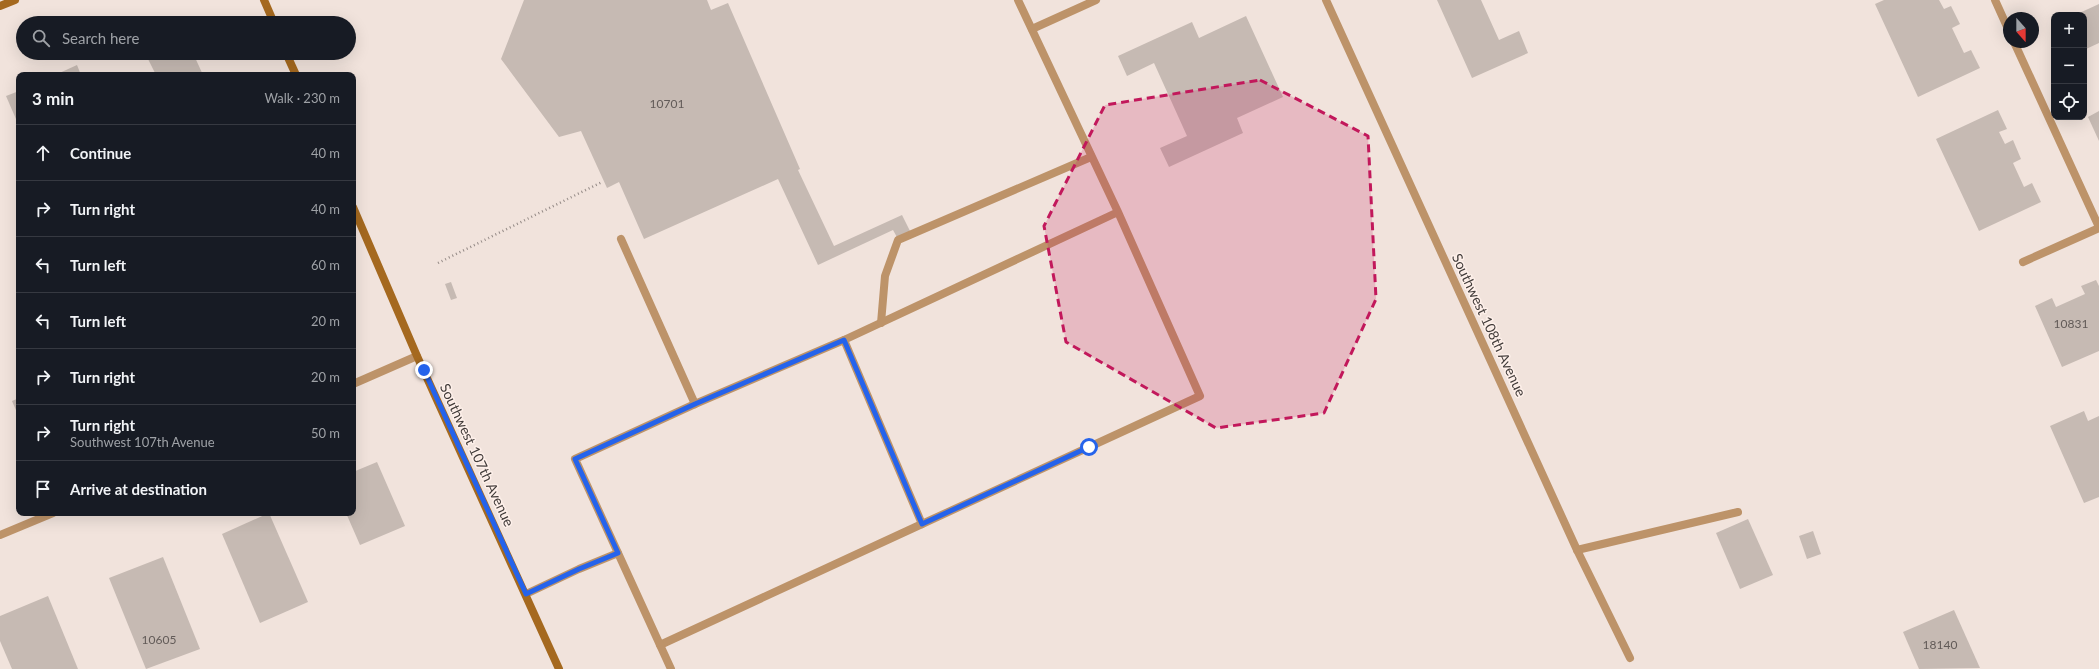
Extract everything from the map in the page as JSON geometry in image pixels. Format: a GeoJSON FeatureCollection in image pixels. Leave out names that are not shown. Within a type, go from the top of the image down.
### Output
{"type":"FeatureCollection","features":[{"type":"Feature","properties":{"kind":"street"},"geometry":{"type":"LineString","coordinates":[[0,6],[15,0]]}},
{"type":"Feature","properties":{"kind":"street"},"geometry":{"type":"LineString","coordinates":[[264,0],[271,16]]}},
{"type":"Feature","properties":{"kind":"street"},"geometry":{"type":"LineString","coordinates":[[660,645],[1200,396],[1118,212],[1018,0]]}},
{"type":"Feature","properties":{"kind":"street"},"geometry":{"type":"LineString","coordinates":[[1032,29],[1096,0]]}},
{"type":"Feature","properties":{"kind":"street","name":"Southwest 108th Avenue"},"geometry":{"type":"LineString","coordinates":[[1326,0],[1577,550],[1630,658]]}},
{"type":"Feature","properties":{"kind":"street"},"geometry":{"type":"LineString","coordinates":[[1995,0],[2003,18]]}},
{"type":"Feature","properties":{"kind":"street"},"geometry":{"type":"LineString","coordinates":[[2017,48],[2099,227],[2023,262]]}},
{"type":"Feature","properties":{"kind":"street"},"geometry":{"type":"LineString","coordinates":[[289,60],[295,72]]}},
{"type":"Feature","properties":{"kind":"street"},"geometry":{"type":"LineString","coordinates":[[881,324],[885,276],[898,240],[1092,158]]}},
{"type":"Feature","properties":{"kind":"street"},"geometry":{"type":"LineString","coordinates":[[671,669],[575,459],[695,404],[881,324],[1118,212]]}},
{"type":"Feature","properties":{"kind":"street","name":"Southwest 107th Avenue"},"geometry":{"type":"LineString","coordinates":[[356,215],[417,356],[559,669]]}},
{"type":"Feature","properties":{"kind":"street"},"geometry":{"type":"LineString","coordinates":[[621,239],[695,404]]}},
{"type":"Feature","properties":{"kind":"street"},"geometry":{"type":"LineString","coordinates":[[844,340],[922,524]]}},
{"type":"Feature","properties":{"kind":"street"},"geometry":{"type":"LineString","coordinates":[[356,383],[417,356]]}},
{"type":"Feature","properties":{"kind":"street"},"geometry":{"type":"LineString","coordinates":[[1577,550],[1738,512]]}},
{"type":"Feature","properties":{"kind":"street"},"geometry":{"type":"LineString","coordinates":[[0,535],[46,516]]}},
{"type":"Feature","properties":{"kind":"street"},"geometry":{"type":"LineString","coordinates":[[526,594],[579,569],[618,553]]}},
{"type":"Feature","properties":{"kind":"path"},"geometry":{"type":"LineString","coordinates":[[438,263],[602,182]]}},
{"type":"Feature","properties":{"kind":"highlighted area"},"geometry":{"type":"Polygon","coordinates":[[[1260,80],[1368,136],[1376,299],[1324,413],[1216,428],[1066,342],[1044,226],[1105,105],[1260,80]]]}},
{"type":"Feature","properties":{"kind":"building"},"geometry":{"type":"Polygon","coordinates":[[[524,0],[707,0],[711,10],[728,3],[800,169],[798,170],[834,246],[902,215],[911,233],[898,239],[893,230],[818,265],[778,179],[644,239],[619,182],[607,188],[581,131],[559,137],[501,59],[524,0]]]}},
{"type":"Feature","properties":{"kind":"building"},"geometry":{"type":"Polygon","coordinates":[[[1437,0],[1481,0],[1499,40],[1519,31],[1528,53],[1472,78],[1437,0]]]}},
{"type":"Feature","properties":{"kind":"building"},"geometry":{"type":"Polygon","coordinates":[[[1884,0],[1939,0],[1944,9],[1951,6],[1960,24],[1952,28],[1964,53],[1971,50],[1980,68],[1918,97],[1875,4],[1884,0]]]}},
{"type":"Feature","properties":{"kind":"building"},"geometry":{"type":"Polygon","coordinates":[[[2099,4],[2099,43],[2087,49],[2087,12],[2082,12],[2099,4]]]}},
{"type":"Feature","properties":{"kind":"building"},"geometry":{"type":"Polygon","coordinates":[[[1246,16],[1283,97],[1237,118],[1243,133],[1169,167],[1160,148],[1187,136],[1154,63],[1127,76],[1118,56],[1192,22],[1199,38],[1246,16]]]}},
{"type":"Feature","properties":{"kind":"building"},"geometry":{"type":"Polygon","coordinates":[[[148,60],[196,60],[202,72],[154,72],[148,60]]]}},
{"type":"Feature","properties":{"kind":"building"},"geometry":{"type":"Polygon","coordinates":[[[77,65],[80,72],[62,72],[77,65]]]}},
{"type":"Feature","properties":{"kind":"building"},"geometry":{"type":"Polygon","coordinates":[[[16,92],[16,119],[6,96],[16,92]]]}},
{"type":"Feature","properties":{"kind":"building"},"geometry":{"type":"Polygon","coordinates":[[[1998,110],[2007,129],[1999,132],[2005,144],[2013,140],[2021,159],[2013,163],[2024,187],[2032,183],[2041,202],[1979,231],[1936,139],[1998,110]]]}},
{"type":"Feature","properties":{"kind":"building"},"geometry":{"type":"Polygon","coordinates":[[[2099,111],[2099,141],[2088,117],[2099,111]]]}},
{"type":"Feature","properties":{"kind":"building"},"geometry":{"type":"Polygon","coordinates":[[[2096,280],[2099,286],[2099,351],[2062,367],[2035,306],[2052,298],[2056,307],[2085,294],[2081,286],[2096,280]]]}},
{"type":"Feature","properties":{"kind":"building"},"geometry":{"type":"Polygon","coordinates":[[[451,282],[457,298],[451,300],[445,284],[451,282]]]}},
{"type":"Feature","properties":{"kind":"building"},"geometry":{"type":"Polygon","coordinates":[[[16,399],[16,410],[12,401],[16,399]]]}},
{"type":"Feature","properties":{"kind":"building"},"geometry":{"type":"Polygon","coordinates":[[[2084,411],[2088,421],[2099,416],[2099,497],[2084,503],[2050,426],[2084,411]]]}},
{"type":"Feature","properties":{"kind":"building"},"geometry":{"type":"Polygon","coordinates":[[[377,462],[405,526],[360,545],[347,516],[356,516],[356,471],[377,462]]]}},
{"type":"Feature","properties":{"kind":"building"},"geometry":{"type":"Polygon","coordinates":[[[262,516],[270,516],[308,602],[260,623],[222,534],[262,516]]]}},
{"type":"Feature","properties":{"kind":"building"},"geometry":{"type":"Polygon","coordinates":[[[1748,519],[1773,575],[1740,589],[1716,533],[1748,519]]]}},
{"type":"Feature","properties":{"kind":"building"},"geometry":{"type":"Polygon","coordinates":[[[1813,531],[1821,554],[1807,559],[1799,536],[1813,531]]]}},
{"type":"Feature","properties":{"kind":"building"},"geometry":{"type":"Polygon","coordinates":[[[163,557],[200,649],[146,669],[109,578],[163,557]]]}},
{"type":"Feature","properties":{"kind":"building"},"geometry":{"type":"Polygon","coordinates":[[[48,596],[78,669],[12,669],[0,641],[0,616],[48,596]]]}},
{"type":"Feature","properties":{"kind":"building"},"geometry":{"type":"Polygon","coordinates":[[[1954,610],[1980,668],[1919,669],[1903,632],[1954,610]]]}},
{"type":"Feature","properties":{"kind":"route"},"geometry":{"type":"LineString","coordinates":[[424,370],[526,594],[579,569],[618,553],[575,459],[695,404],[844,340],[922,524],[1089,447]]}}]}
